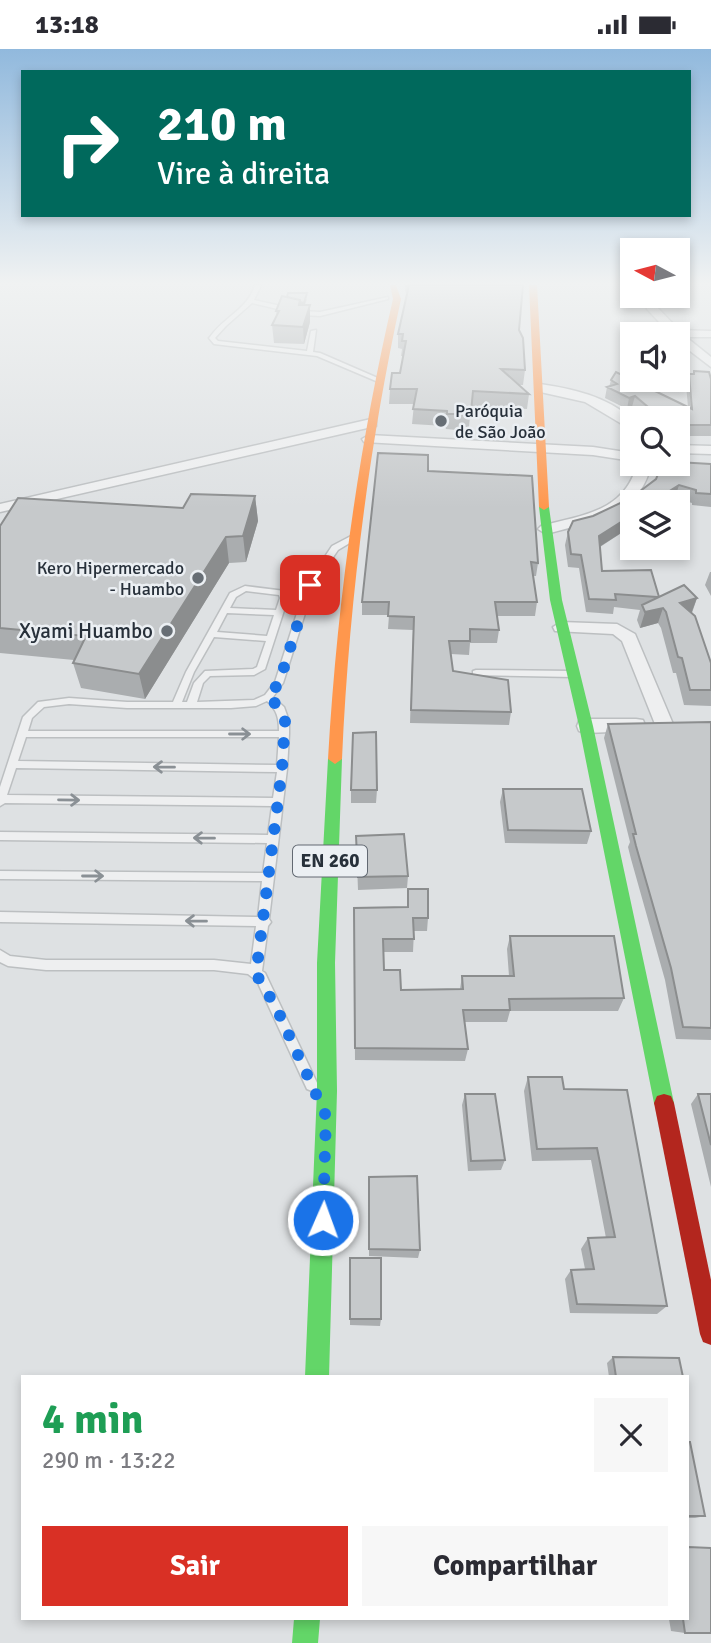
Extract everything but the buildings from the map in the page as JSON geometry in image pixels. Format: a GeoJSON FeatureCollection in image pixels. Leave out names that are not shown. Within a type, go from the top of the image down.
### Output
{"type":"FeatureCollection","features":[{"type":"Feature","properties":{"kind":"street","name":"EN 260"},"geometry":{"type":"LineString","coordinates":[[321,1375],[326,963],[337,702],[370,431],[383,359]]}},
{"type":"Feature","properties":{"kind":"street"},"geometry":{"type":"LineString","coordinates":[[538,359],[540,448],[546,529],[561,627],[586,726],[711,1335]]}},
{"type":"Feature","properties":{"kind":"street"},"geometry":{"type":"LineString","coordinates":[[540,388],[568,391],[589,398],[620,417]]}},
{"type":"Feature","properties":{"kind":"street"},"geometry":{"type":"LineString","coordinates":[[0,509],[370,431],[620,455]]}},
{"type":"Feature","properties":{"kind":"street"},"geometry":{"type":"LineString","coordinates":[[690,449],[711,450]]}},
{"type":"Feature","properties":{"kind":"street"},"geometry":{"type":"LineString","coordinates":[[593,451],[620,450]]}},
{"type":"Feature","properties":{"kind":"street"},"geometry":{"type":"LineString","coordinates":[[690,463],[711,464]]}},
{"type":"Feature","properties":{"kind":"street"},"geometry":{"type":"LineString","coordinates":[[546,529],[587,518],[621,504],[635,490],[640,476]]}},
{"type":"Feature","properties":{"kind":"street"},"geometry":{"type":"LineString","coordinates":[[561,627],[617,629],[625,632],[664,725]]}},
{"type":"Feature","properties":{"kind":"street"},"geometry":{"type":"LineString","coordinates":[[586,726],[687,725]]}},
{"type":"Feature","properties":{"kind":"street"},"geometry":{"type":"LineString","coordinates":[[305,1643],[307,1620]]}},
{"type":"Feature","properties":{"kind":"lane"},"geometry":{"type":"LineString","coordinates":[[326,359],[378,380]]}},
{"type":"Feature","properties":{"kind":"lane"},"geometry":{"type":"LineString","coordinates":[[277,802],[0,801],[28,717],[41,704],[69,701],[176,705],[256,703],[268,697],[279,683],[310,585],[335,548],[357,537]]}},
{"type":"Feature","properties":{"kind":"lane"},"geometry":{"type":"LineString","coordinates":[[176,705],[190,672],[233,595],[245,588],[282,593],[284,598],[280,613],[261,669],[254,672],[208,673],[202,676],[191,705]]}},
{"type":"Feature","properties":{"kind":"lane"},"geometry":{"type":"LineString","coordinates":[[224,610],[280,613]]}},
{"type":"Feature","properties":{"kind":"lane"},"geometry":{"type":"LineString","coordinates":[[211,633],[272,639]]}},
{"type":"Feature","properties":{"kind":"lane"},"geometry":{"type":"LineString","coordinates":[[476,673],[573,674]]}},
{"type":"Feature","properties":{"kind":"lane"},"geometry":{"type":"LineString","coordinates":[[256,974],[265,922],[285,721],[279,707],[268,697]]}},
{"type":"Feature","properties":{"kind":"lane"},"geometry":{"type":"LineString","coordinates":[[24,734],[284,734]]}},
{"type":"Feature","properties":{"kind":"lane"},"geometry":{"type":"LineString","coordinates":[[13,764],[282,769]]}},
{"type":"Feature","properties":{"kind":"lane"},"geometry":{"type":"LineString","coordinates":[[0,836],[272,839]]}},
{"type":"Feature","properties":{"kind":"lane"},"geometry":{"type":"LineString","coordinates":[[0,875],[269,877]]}},
{"type":"Feature","properties":{"kind":"lane"},"geometry":{"type":"LineString","coordinates":[[0,917],[265,922]]}},
{"type":"Feature","properties":{"kind":"lane"},"geometry":{"type":"LineString","coordinates":[[0,955],[8,961],[21,963],[214,965],[251,969],[276,1007],[326,1116]]}},
{"type":"Feature","properties":{"kind":"traffic: fast"},"geometry":{"type":"LineString","coordinates":[[544,507],[556,600],[586,726],[664,1103]]}},
{"type":"Feature","properties":{"kind":"traffic: fast"},"geometry":{"type":"LineString","coordinates":[[317,1375],[327,1091],[326,963],[335,759]]}},
{"type":"Feature","properties":{"kind":"traffic: fast"},"geometry":{"type":"LineString","coordinates":[[305,1643],[307,1620]]}},
{"type":"Feature","properties":{"kind":"traffic: slow"},"geometry":{"type":"LineString","coordinates":[[335,759],[342,644],[355,527],[384,359]]}},
{"type":"Feature","properties":{"kind":"traffic: slow"},"geometry":{"type":"LineString","coordinates":[[537,359],[544,507]]}},
{"type":"Feature","properties":{"kind":"traffic: jam"},"geometry":{"type":"LineString","coordinates":[[664,1103],[711,1334]]}},
{"type":"Feature","properties":{"kind":"place","name":"Paróquia de São João"},"geometry":{"type":"Point","coordinates":[441,421]}},
{"type":"Feature","properties":{"kind":"place","name":"Kero Hipermercado - Huambo"},"geometry":{"type":"Point","coordinates":[198,578]}},
{"type":"Feature","properties":{"kind":"place","name":"Xyami Huambo"},"geometry":{"type":"Point","coordinates":[167,631]}},
{"type":"Feature","properties":{"kind":"route"},"geometry":{"type":"LineString","coordinates":[[310,585],[297,618],[279,683],[268,697],[279,707],[285,721],[265,922],[256,974],[261,977],[276,1007],[326,1116],[323,1220]]}}]}
